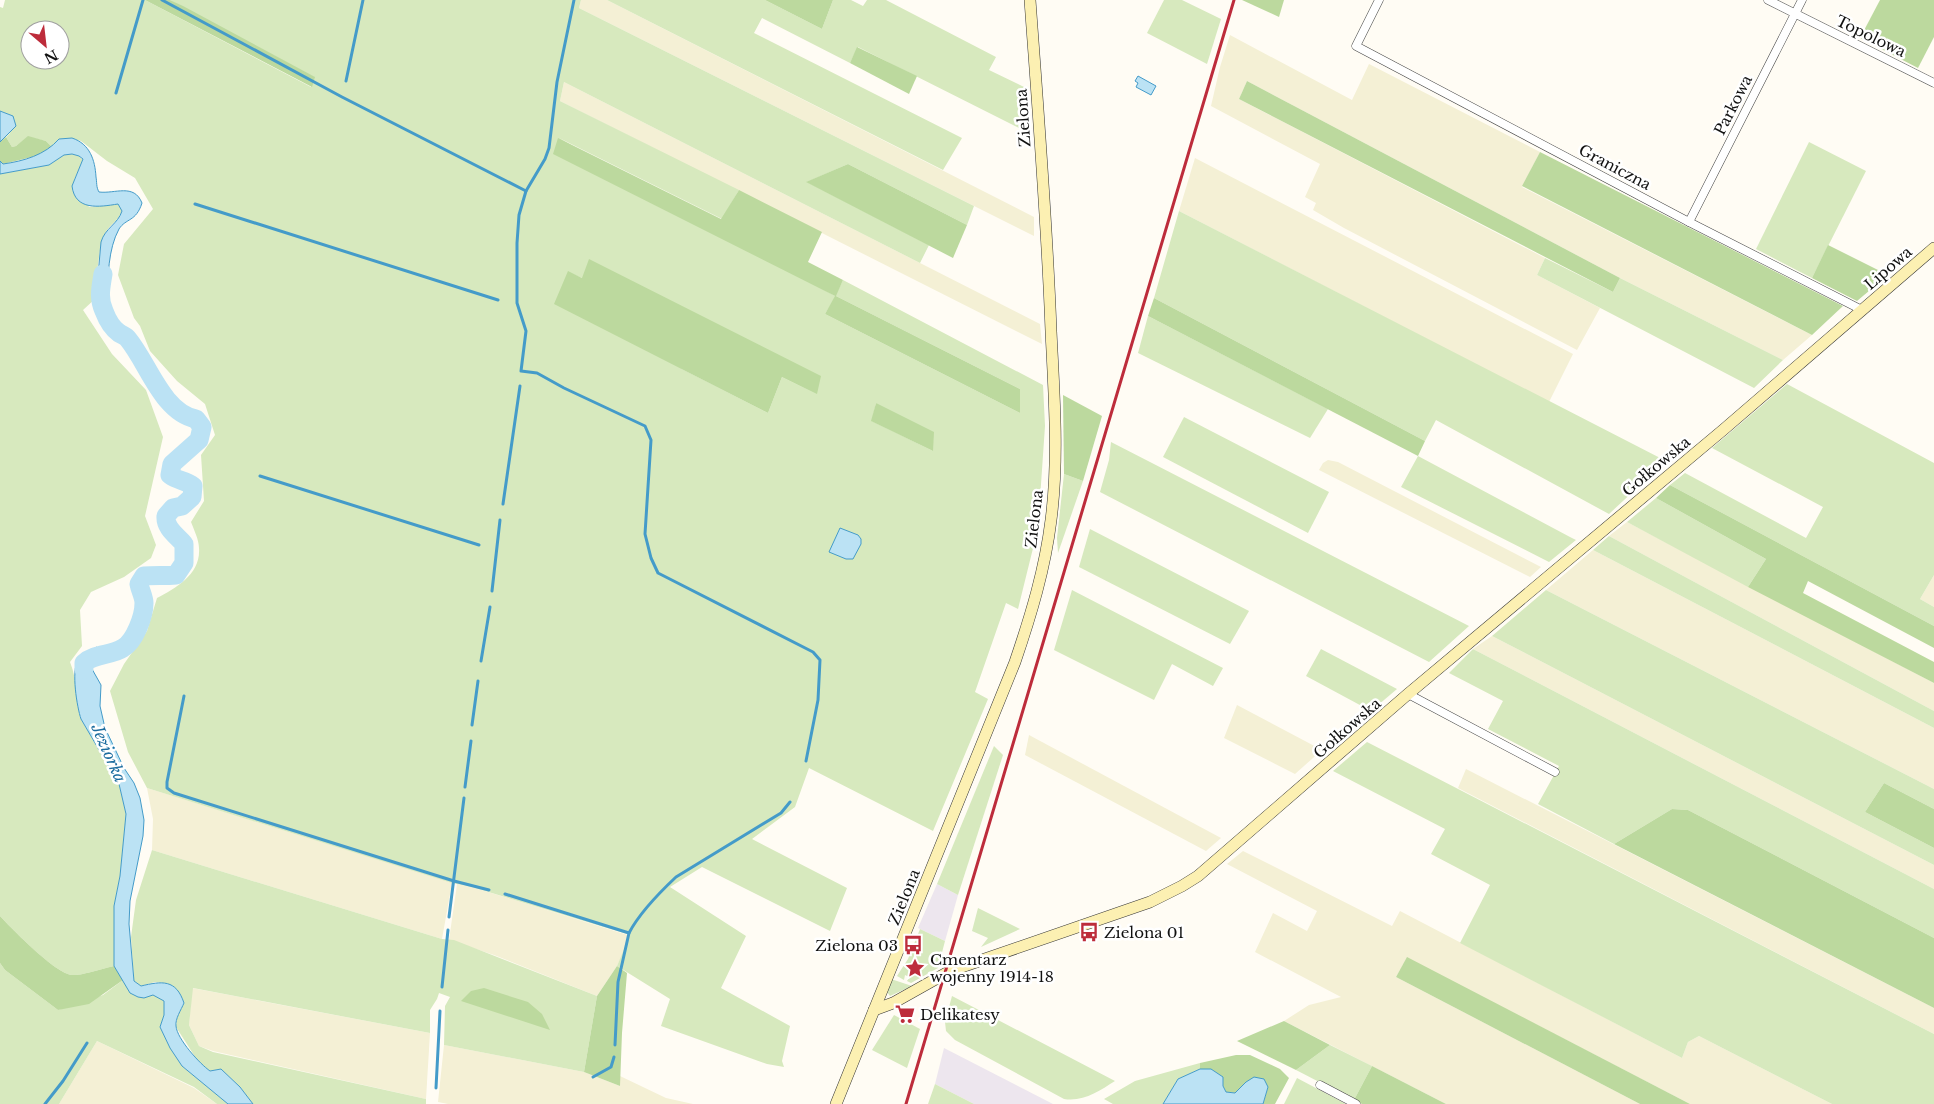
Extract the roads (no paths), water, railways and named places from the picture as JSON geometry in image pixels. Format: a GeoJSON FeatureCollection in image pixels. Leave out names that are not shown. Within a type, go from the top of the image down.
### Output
{"type":"FeatureCollection","features":[{"type":"Feature","properties":{"kind":"street","name":"Zielona"},"geometry":{"type":"LineString","coordinates":[[874,1010],[1015,662],[1036,599],[1051,522],[1055,470],[1054,400],[1049,283],[1030,0]]}},
{"type":"Feature","properties":{"kind":"street","name":"Graniczna"},"geometry":{"type":"LineString","coordinates":[[1379,0],[1356,46],[1689,222],[1862,310]]}},
{"type":"Feature","properties":{"kind":"street","name":"Topolowa"},"geometry":{"type":"LineString","coordinates":[[1768,0],[1934,83]]}},
{"type":"Feature","properties":{"kind":"street","name":"Parkowa"},"geometry":{"type":"LineString","coordinates":[[1689,222],[1802,0]]}},
{"type":"Feature","properties":{"kind":"street","name":"Lipowa"},"geometry":{"type":"LineString","coordinates":[[1862,310],[1934,248]]}},
{"type":"Feature","properties":{"kind":"street","name":"Gołkowska"},"geometry":{"type":"LineString","coordinates":[[874,1010],[893,1003],[950,971],[1150,902],[1182,886],[1210,866],[1408,694],[1862,310]]}},
{"type":"Feature","properties":{"kind":"street"},"geometry":{"type":"LineString","coordinates":[[1408,694],[1555,772]]}},
{"type":"Feature","properties":{"kind":"street"},"geometry":{"type":"LineString","coordinates":[[836,1104],[874,1010]]}},
{"type":"Feature","properties":{"kind":"street"},"geometry":{"type":"LineString","coordinates":[[1320,1085],[1356,1104]]}},
{"type":"Feature","properties":{"kind":"water"},"geometry":{"type":"Polygon","coordinates":[[[1138,76],[1156,86],[1151,95],[1136,87],[1138,83],[1135,81],[1138,76]]]}},
{"type":"Feature","properties":{"kind":"water"},"geometry":{"type":"Polygon","coordinates":[[[0,111],[13,116],[16,126],[0,142],[0,111]]]}},
{"type":"Feature","properties":{"kind":"water"},"geometry":{"type":"Polygon","coordinates":[[[72,138],[87,148],[93,159],[99,192],[129,191],[139,197],[142,203],[137,214],[119,229],[115,237],[109,263],[107,299],[96,298],[101,242],[105,233],[118,219],[122,211],[118,204],[89,206],[78,200],[72,186],[83,159],[72,154],[64,155],[49,165],[0,174],[0,161],[3,164],[26,159],[41,153],[59,139],[72,138]]]}},
{"type":"Feature","properties":{"kind":"water"},"geometry":{"type":"Polygon","coordinates":[[[840,528],[858,535],[861,539],[861,544],[853,559],[846,559],[829,552],[840,528]]]}},
{"type":"Feature","properties":{"kind":"water"},"geometry":{"type":"Polygon","coordinates":[[[97,647],[101,660],[93,663],[92,669],[101,685],[100,706],[105,728],[124,768],[134,783],[140,798],[144,820],[143,836],[130,901],[129,924],[134,981],[141,986],[155,983],[167,984],[177,990],[184,1003],[176,1023],[180,1038],[195,1057],[210,1071],[221,1069],[240,1087],[253,1104],[228,1104],[182,1066],[170,1048],[160,1027],[164,1015],[164,1001],[153,995],[144,998],[130,993],[114,966],[114,906],[120,876],[126,814],[119,784],[81,719],[76,698],[75,680],[78,660],[84,654],[97,647]]]}},
{"type":"Feature","properties":{"kind":"water"},"geometry":{"type":"Polygon","coordinates":[[[1200,1069],[1211,1069],[1223,1077],[1223,1086],[1226,1092],[1235,1093],[1254,1077],[1264,1079],[1268,1087],[1263,1104],[1163,1104],[1178,1079],[1200,1069]]]}},
{"type":"Feature","properties":{"kind":"waterway"},"geometry":{"type":"LineString","coordinates":[[116,93],[143,0]]}},
{"type":"Feature","properties":{"kind":"waterway"},"geometry":{"type":"LineString","coordinates":[[162,0],[342,97],[526,191],[519,215],[517,243],[517,303],[526,331],[521,371],[537,373],[564,388],[645,426],[651,440],[645,534],[651,558],[658,573],[813,652],[820,660],[818,700],[806,761]]}},
{"type":"Feature","properties":{"kind":"waterway"},"geometry":{"type":"LineString","coordinates":[[346,81],[363,0]]}},
{"type":"Feature","properties":{"kind":"waterway"},"geometry":{"type":"LineString","coordinates":[[526,191],[545,159],[549,148],[557,82],[574,0]]}},
{"type":"Feature","properties":{"kind":"waterway"},"geometry":{"type":"LineString","coordinates":[[195,204],[498,300]]}},
{"type":"Feature","properties":{"kind":"waterway","name":"Jeziorka"},"geometry":{"type":"LineString","coordinates":[[84,669],[84,663],[88,660],[118,651],[131,640],[138,628],[144,608],[139,584],[144,576],[176,575],[184,563],[184,544],[169,528],[166,516],[173,508],[182,506],[192,497],[193,486],[170,475],[172,464],[199,440],[202,427],[196,419],[184,415],[165,397],[128,339],[116,331],[110,323],[101,302],[100,292],[103,274]]}},
{"type":"Feature","properties":{"kind":"waterway"},"geometry":{"type":"LineString","coordinates":[[503,504],[520,386]]}},
{"type":"Feature","properties":{"kind":"waterway"},"geometry":{"type":"LineString","coordinates":[[260,476],[479,545]]}},
{"type":"Feature","properties":{"kind":"waterway"},"geometry":{"type":"LineString","coordinates":[[492,591],[500,520]]}},
{"type":"Feature","properties":{"kind":"waterway"},"geometry":{"type":"LineString","coordinates":[[481,661],[490,607]]}},
{"type":"Feature","properties":{"kind":"waterway"},"geometry":{"type":"LineString","coordinates":[[472,725],[478,681]]}},
{"type":"Feature","properties":{"kind":"waterway"},"geometry":{"type":"LineString","coordinates":[[184,696],[167,782],[167,788],[174,793],[454,881],[489,890]]}},
{"type":"Feature","properties":{"kind":"waterway"},"geometry":{"type":"LineString","coordinates":[[465,787],[471,741]]}},
{"type":"Feature","properties":{"kind":"waterway"},"geometry":{"type":"LineString","coordinates":[[449,917],[464,798]]}},
{"type":"Feature","properties":{"kind":"waterway"},"geometry":{"type":"LineString","coordinates":[[505,894],[629,933],[644,910],[676,877],[781,813],[790,802]]}},
{"type":"Feature","properties":{"kind":"waterway"},"geometry":{"type":"LineString","coordinates":[[442,987],[448,930]]}},
{"type":"Feature","properties":{"kind":"waterway"},"geometry":{"type":"LineString","coordinates":[[615,1045],[618,982],[629,933]]}},
{"type":"Feature","properties":{"kind":"waterway"},"geometry":{"type":"LineString","coordinates":[[436,1088],[440,1011]]}},
{"type":"Feature","properties":{"kind":"waterway"},"geometry":{"type":"LineString","coordinates":[[45,1104],[63,1081],[87,1043]]}},
{"type":"Feature","properties":{"kind":"waterway"},"geometry":{"type":"LineString","coordinates":[[593,1077],[611,1067],[614,1057]]}},
{"type":"Feature","properties":{"kind":"railway"},"geometry":{"type":"LineString","coordinates":[[906,1104],[1234,0]]}},
{"type":"Feature","properties":{"kind":"place","name":"Zielona 01"},"geometry":{"type":"Point","coordinates":[1089,932]}},
{"type":"Feature","properties":{"kind":"place","name":"Zielona 03"},"geometry":{"type":"Point","coordinates":[913,945]}},
{"type":"Feature","properties":{"kind":"place","name":"Cmentarz wojenny 1914-18"},"geometry":{"type":"Point","coordinates":[915,968]}},
{"type":"Feature","properties":{"kind":"place","name":"Delikatesy"},"geometry":{"type":"Point","coordinates":[905,1014]}}]}
